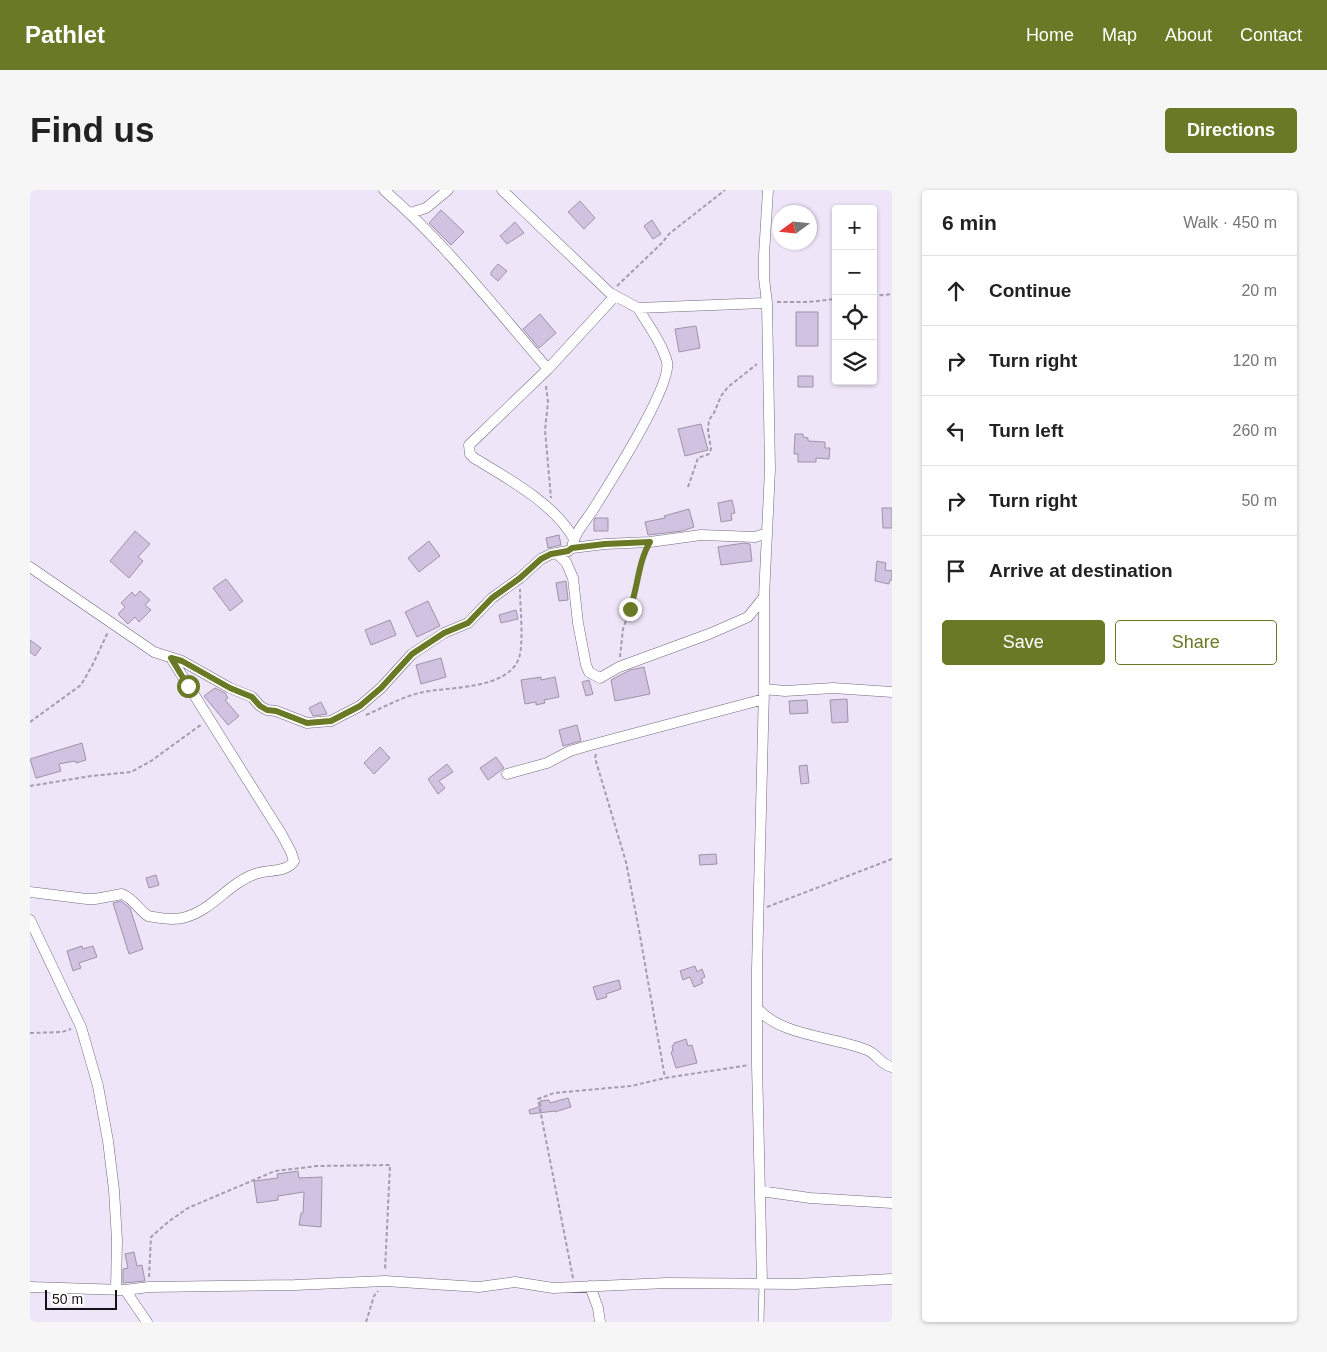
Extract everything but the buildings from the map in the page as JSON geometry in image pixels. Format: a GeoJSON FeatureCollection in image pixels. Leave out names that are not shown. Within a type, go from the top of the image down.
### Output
{"type":"FeatureCollection","features":[{"type":"Feature","properties":{"kind":"street"},"geometry":{"type":"LineString","coordinates":[[384,190],[434,238],[546,371]]}},
{"type":"Feature","properties":{"kind":"street"},"geometry":{"type":"LineString","coordinates":[[410,213],[426,208],[448,190]]}},
{"type":"Feature","properties":{"kind":"street"},"geometry":{"type":"LineString","coordinates":[[502,190],[612,295],[638,308],[767,303]]}},
{"type":"Feature","properties":{"kind":"street"},"geometry":{"type":"LineString","coordinates":[[762,1282],[757,1008],[764,694],[764,597],[770,469],[767,303],[764,278],[768,190]]}},
{"type":"Feature","properties":{"kind":"street"},"geometry":{"type":"LineString","coordinates":[[573,543],[566,525],[525,490],[474,458],[470,454],[468,447],[471,441],[546,371],[612,295]]}},
{"type":"Feature","properties":{"kind":"street"},"geometry":{"type":"LineString","coordinates":[[30,567],[154,652],[182,661],[230,688],[252,697],[260,706],[267,710],[276,711],[307,723],[331,721],[360,706],[381,688],[412,654],[444,633],[468,623],[492,598],[520,578],[541,559],[551,554],[568,551],[632,446],[666,378],[667,364],[662,349],[638,308]]}},
{"type":"Feature","properties":{"kind":"street"},"geometry":{"type":"LineString","coordinates":[[573,543],[650,542],[700,535],[756,537],[767,533]]}},
{"type":"Feature","properties":{"kind":"street"},"geometry":{"type":"LineString","coordinates":[[556,553],[566,562],[573,578],[581,641],[589,672],[600,678],[619,667],[728,627],[748,617],[764,597]]}},
{"type":"Feature","properties":{"kind":"street"},"geometry":{"type":"LineString","coordinates":[[30,892],[87,899],[122,894],[133,900],[143,913],[148,916],[180,919],[196,914],[254,874],[264,870],[287,868],[294,861],[292,852],[282,835],[171,658]]}},
{"type":"Feature","properties":{"kind":"street"},"geometry":{"type":"LineString","coordinates":[[506,774],[547,763],[570,751],[607,742],[764,694],[833,688],[892,692]]}},
{"type":"Feature","properties":{"kind":"street"},"geometry":{"type":"LineString","coordinates":[[30,920],[81,1026],[98,1086],[108,1141],[114,1190],[121,1290],[146,1322]]}},
{"type":"Feature","properties":{"kind":"street"},"geometry":{"type":"LineString","coordinates":[[757,1008],[768,1019],[776,1023],[806,1034],[866,1050],[876,1056],[883,1064],[892,1067]]}},
{"type":"Feature","properties":{"kind":"street"},"geometry":{"type":"LineString","coordinates":[[760,1191],[810,1198],[892,1204]]}},
{"type":"Feature","properties":{"kind":"street"},"geometry":{"type":"LineString","coordinates":[[30,1287],[121,1290],[149,1287],[295,1285],[388,1281],[479,1287],[516,1282],[553,1288],[667,1283],[762,1282],[795,1284],[892,1279]]}},
{"type":"Feature","properties":{"kind":"street"},"geometry":{"type":"LineString","coordinates":[[590,1286],[598,1308],[600,1322]]}},
{"type":"Feature","properties":{"kind":"lane"},"geometry":{"type":"LineString","coordinates":[[761,1322],[762,1282]]}},
{"type":"Feature","properties":{"kind":"path"},"geometry":{"type":"LineString","coordinates":[[612,295],[669,234],[725,190]]}},
{"type":"Feature","properties":{"kind":"path"},"geometry":{"type":"LineString","coordinates":[[877,296],[892,294]]}},
{"type":"Feature","properties":{"kind":"path"},"geometry":{"type":"LineString","coordinates":[[767,303],[832,299]]}},
{"type":"Feature","properties":{"kind":"path"},"geometry":{"type":"LineString","coordinates":[[688,487],[698,458],[709,454],[711,449],[708,420],[714,413],[721,396],[728,387],[747,371],[768,358]]}},
{"type":"Feature","properties":{"kind":"path"},"geometry":{"type":"LineString","coordinates":[[546,371],[548,402],[545,430],[551,502],[548,510]]}},
{"type":"Feature","properties":{"kind":"path"},"geometry":{"type":"LineString","coordinates":[[619,667],[623,629],[636,592],[642,558],[650,542]]}},
{"type":"Feature","properties":{"kind":"path"},"geometry":{"type":"LineString","coordinates":[[362,716],[399,698],[500,678],[513,669],[519,657],[521,642],[520,578]]}},
{"type":"Feature","properties":{"kind":"path"},"geometry":{"type":"LineString","coordinates":[[30,722],[81,684],[107,635],[111,621]]}},
{"type":"Feature","properties":{"kind":"path"},"geometry":{"type":"LineString","coordinates":[[30,786],[91,776],[131,772],[172,746],[209,719]]}},
{"type":"Feature","properties":{"kind":"path"},"geometry":{"type":"LineString","coordinates":[[598,743],[595,758],[626,862],[665,1078]]}},
{"type":"Feature","properties":{"kind":"path"},"geometry":{"type":"LineString","coordinates":[[758,910],[892,859]]}},
{"type":"Feature","properties":{"kind":"path"},"geometry":{"type":"LineString","coordinates":[[30,1032],[62,1032],[81,1026]]}},
{"type":"Feature","properties":{"kind":"path"},"geometry":{"type":"LineString","coordinates":[[574,1286],[538,1099],[554,1092],[630,1086],[665,1078],[757,1064]]}},
{"type":"Feature","properties":{"kind":"path"},"geometry":{"type":"LineString","coordinates":[[149,1287],[151,1237],[188,1208],[275,1171],[317,1166],[390,1165],[388,1281],[374,1296],[366,1322]]}},
{"type":"Feature","properties":{"kind":"route"},"geometry":{"type":"LineString","coordinates":[[188,686],[171,658],[182,661],[230,688],[252,697],[260,706],[267,710],[276,711],[307,723],[331,721],[360,706],[381,688],[412,654],[444,633],[468,623],[492,598],[520,578],[541,559],[572,548],[650,542],[642,558],[639,581],[630,609]]}}]}
